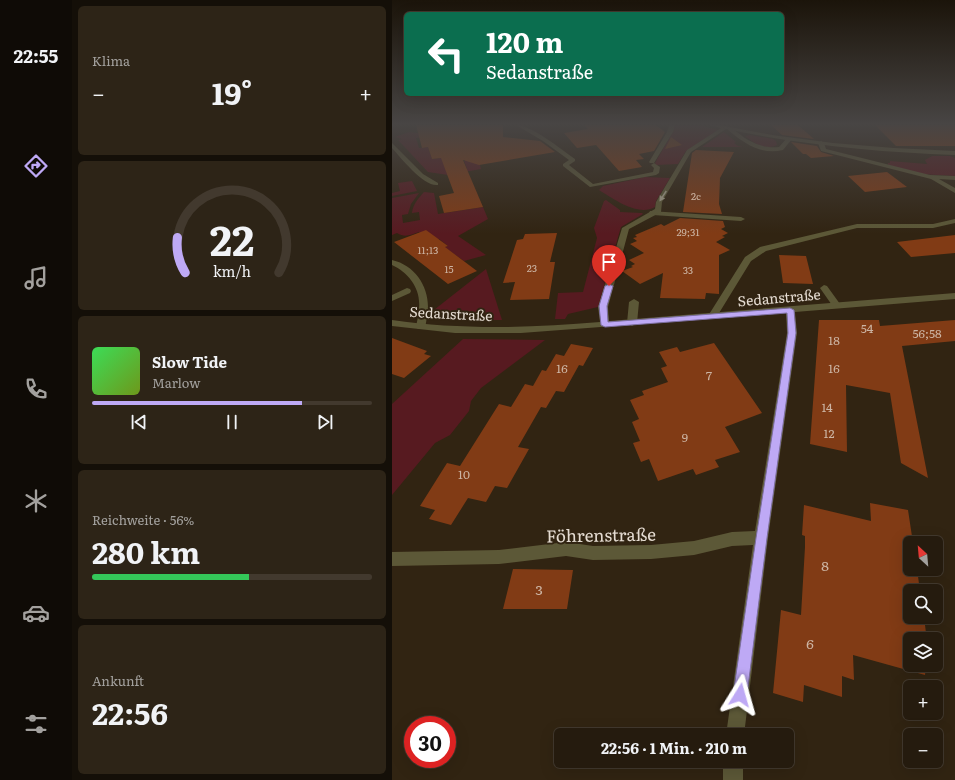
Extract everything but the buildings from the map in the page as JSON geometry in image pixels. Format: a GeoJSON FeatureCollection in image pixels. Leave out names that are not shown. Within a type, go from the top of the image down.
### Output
{"type":"FeatureCollection","features":[{"type":"Feature","properties":{"kind":"street"},"geometry":{"type":"LineString","coordinates":[[408,161],[421,175],[436,184]]}},
{"type":"Feature","properties":{"kind":"street"},"geometry":{"type":"LineString","coordinates":[[571,161],[565,165],[592,186],[656,173],[657,167],[653,163],[654,161]]}},
{"type":"Feature","properties":{"kind":"street"},"geometry":{"type":"LineString","coordinates":[[605,325],[603,306],[626,228],[658,210],[659,202],[683,161]]}},
{"type":"Feature","properties":{"kind":"street"},"geometry":{"type":"LineString","coordinates":[[869,161],[930,177],[955,178]]}},
{"type":"Feature","properties":{"kind":"street"},"geometry":{"type":"LineString","coordinates":[[930,177],[955,191]]}},
{"type":"Feature","properties":{"kind":"street"},"geometry":{"type":"LineString","coordinates":[[653,213],[741,219]]}},
{"type":"Feature","properties":{"kind":"street"},"geometry":{"type":"LineString","coordinates":[[713,316],[748,259],[763,250],[857,226],[933,226],[955,221]]}},
{"type":"Feature","properties":{"kind":"street"},"geometry":{"type":"LineString","coordinates":[[392,262],[398,264],[415,278],[419,285],[424,304],[421,327]]}},
{"type":"Feature","properties":{"kind":"street"},"geometry":{"type":"LineString","coordinates":[[824,288],[837,306]]}},
{"type":"Feature","properties":{"kind":"street"},"geometry":{"type":"LineString","coordinates":[[392,298],[407,291]]}},
{"type":"Feature","properties":{"kind":"street","name":"Sedanstraße"},"geometry":{"type":"LineString","coordinates":[[392,323],[421,327],[478,330],[569,328],[955,296]]}},
{"type":"Feature","properties":{"kind":"street"},"geometry":{"type":"LineString","coordinates":[[632,322],[634,302]]}},
{"type":"Feature","properties":{"kind":"street"},"geometry":{"type":"LineString","coordinates":[[736,728],[761,538],[792,333],[790,310]]}},
{"type":"Feature","properties":{"kind":"street","name":"Föhrenstraße"},"geometry":{"type":"LineString","coordinates":[[392,559],[499,557],[566,549],[593,553],[652,552],[694,548],[732,539],[761,538]]}},
{"type":"Feature","properties":{"kind":"street"},"geometry":{"type":"LineString","coordinates":[[733,768],[733,780]]}},
{"type":"Feature","properties":{"kind":"shaded area"},"geometry":{"type":"Polygon","coordinates":[[[418,161],[449,161],[467,169],[464,161],[475,161],[480,165],[481,169],[448,175],[428,172],[418,161]]]}},
{"type":"Feature","properties":{"kind":"shaded area"},"geometry":{"type":"Polygon","coordinates":[[[656,161],[680,161],[678,164],[656,165],[656,161]]]}},
{"type":"Feature","properties":{"kind":"shaded area"},"geometry":{"type":"Polygon","coordinates":[[[895,161],[927,164],[926,161],[955,161],[955,176],[920,174],[888,165],[888,163],[895,161]]]}},
{"type":"Feature","properties":{"kind":"shaded area"},"geometry":{"type":"Polygon","coordinates":[[[645,177],[670,178],[656,201],[655,207],[648,210],[641,210],[626,206],[599,190],[603,186],[645,177]]]}},
{"type":"Feature","properties":{"kind":"shaded area"},"geometry":{"type":"Polygon","coordinates":[[[412,181],[417,191],[392,196],[392,193],[400,191],[398,183],[412,181]]]}},
{"type":"Feature","properties":{"kind":"shaded area"},"geometry":{"type":"Polygon","coordinates":[[[424,192],[434,193],[438,214],[483,207],[488,219],[458,236],[486,255],[464,261],[444,247],[448,246],[439,239],[432,242],[419,232],[408,236],[397,233],[392,235],[392,198],[419,193],[411,204],[408,214],[402,215],[403,223],[420,220],[419,212],[412,213],[415,204],[424,192]]]}},
{"type":"Feature","properties":{"kind":"shaded area"},"geometry":{"type":"Polygon","coordinates":[[[606,200],[620,210],[620,212],[643,214],[621,227],[598,307],[568,314],[565,319],[555,319],[558,293],[583,292],[597,238],[594,228],[604,201],[606,200]]]}},
{"type":"Feature","properties":{"kind":"shaded area"},"geometry":{"type":"Polygon","coordinates":[[[486,269],[502,320],[456,320],[425,317],[486,269]]]}},
{"type":"Feature","properties":{"kind":"shaded area"},"geometry":{"type":"Polygon","coordinates":[[[463,339],[545,340],[481,388],[471,401],[469,411],[450,435],[435,443],[392,495],[392,404],[463,339]]]}},
{"type":"Feature","properties":{"kind":"route"},"geometry":{"type":"LineString","coordinates":[[609,286],[603,306],[605,325],[790,310],[792,333],[761,538],[740,695]]}}]}
